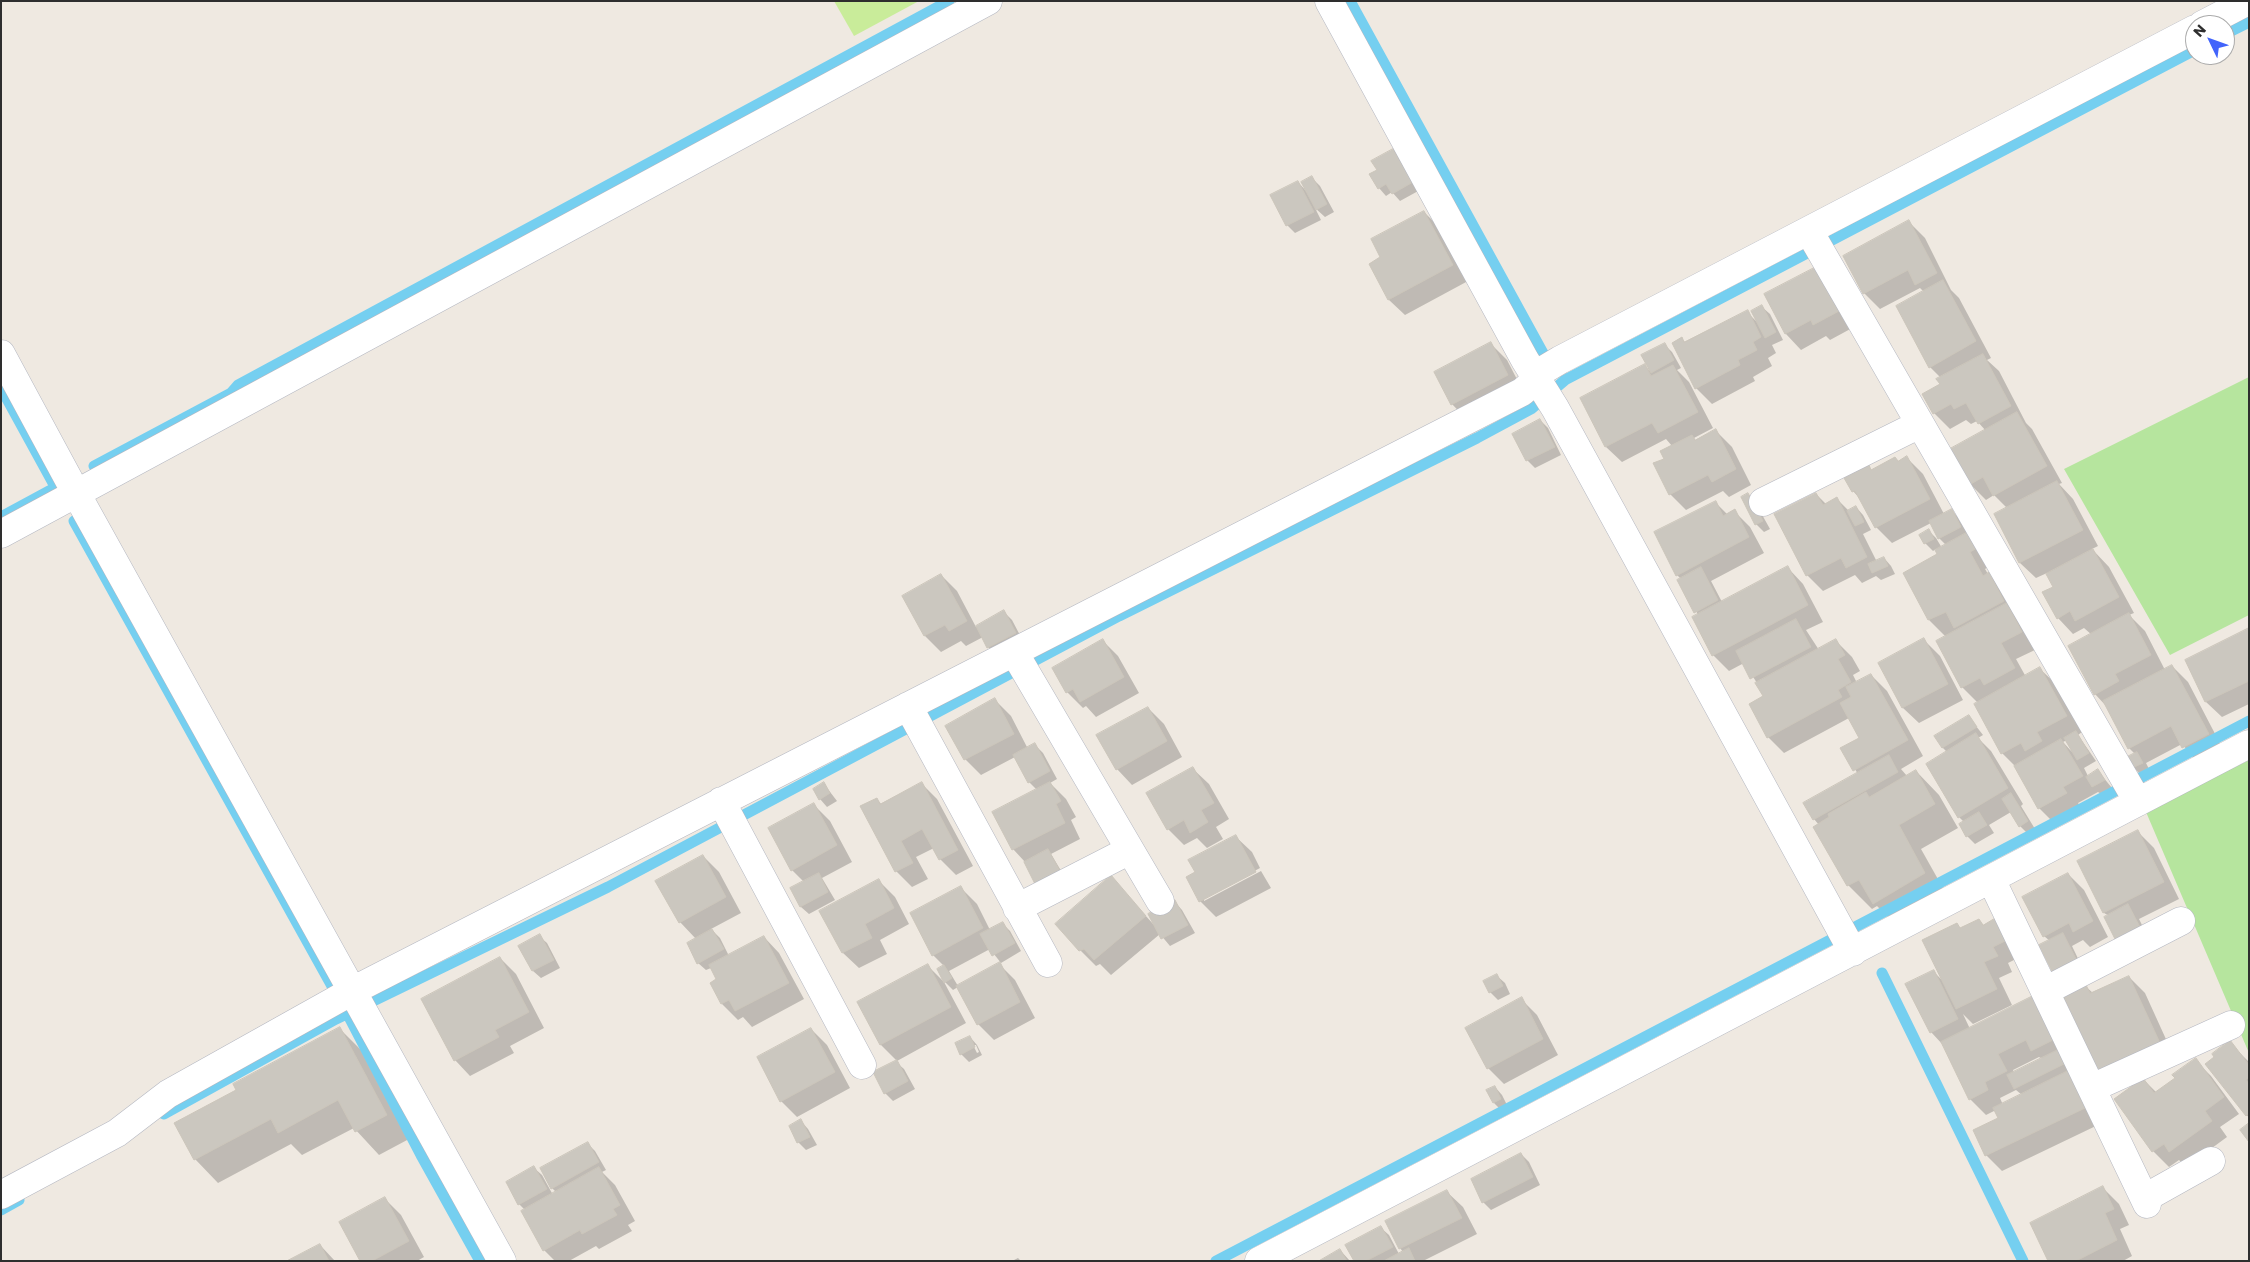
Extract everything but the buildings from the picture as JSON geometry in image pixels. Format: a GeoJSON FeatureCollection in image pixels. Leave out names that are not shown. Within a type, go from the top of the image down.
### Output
{"type":"FeatureCollection","features":[{"type":"Feature","properties":{"kind":"street"},"geometry":{"type":"LineString","coordinates":[[1,534],[988,1]]}},
{"type":"Feature","properties":{"kind":"street"},"geometry":{"type":"LineString","coordinates":[[1329,1],[1520,352],[1546,381],[1845,938]]}},
{"type":"Feature","properties":{"kind":"street"},"geometry":{"type":"LineString","coordinates":[[2221,15],[2248,1]]}},
{"type":"Feature","properties":{"kind":"street"},"geometry":{"type":"LineString","coordinates":[[1,1195],[117,1132],[168,1094],[351,999],[729,815],[914,718],[1522,392],[1815,242],[2185,35]]}},
{"type":"Feature","properties":{"kind":"street"},"geometry":{"type":"LineString","coordinates":[[1815,242],[2132,791]]}},
{"type":"Feature","properties":{"kind":"street"},"geometry":{"type":"LineString","coordinates":[[1,354],[351,999],[502,1261]]}},
{"type":"Feature","properties":{"kind":"street"},"geometry":{"type":"LineString","coordinates":[[1763,502],[1920,424]]}},
{"type":"Feature","properties":{"kind":"street"},"geometry":{"type":"LineString","coordinates":[[1020,662],[1160,901]]}},
{"type":"Feature","properties":{"kind":"street"},"geometry":{"type":"LineString","coordinates":[[914,718],[1048,963]]}},
{"type":"Feature","properties":{"kind":"street"},"geometry":{"type":"LineString","coordinates":[[1260,1261],[1732,1013],[1845,938],[1991,879],[2132,791],[2249,744]]}},
{"type":"Feature","properties":{"kind":"street"},"geometry":{"type":"LineString","coordinates":[[729,815],[862,1065]]}},
{"type":"Feature","properties":{"kind":"street"},"geometry":{"type":"LineString","coordinates":[[1018,908],[1130,850]]}},
{"type":"Feature","properties":{"kind":"street"},"geometry":{"type":"LineString","coordinates":[[1991,879],[2146,1201],[2211,1161]]}},
{"type":"Feature","properties":{"kind":"street"},"geometry":{"type":"LineString","coordinates":[[2045,992],[2181,921]]}},
{"type":"Feature","properties":{"kind":"street"},"geometry":{"type":"LineString","coordinates":[[2092,1088],[2230,1025]]}},
{"type":"Feature","properties":{"kind":"green space"},"geometry":{"type":"Polygon","coordinates":[[[834,1],[919,1],[854,36],[834,1]]]}},
{"type":"Feature","properties":{"kind":"green space"},"geometry":{"type":"Polygon","coordinates":[[[2249,377],[2249,615],[2170,655],[2064,469],[2249,377]]]}},
{"type":"Feature","properties":{"kind":"green space"},"geometry":{"type":"Polygon","coordinates":[[[2249,760],[2249,1053],[2146,812],[2249,760]]]}},
{"type":"Feature","properties":{"kind":"waterway"},"geometry":{"type":"LineString","coordinates":[[94,466],[231,393],[238,385],[949,1]]}},
{"type":"Feature","properties":{"kind":"waterway"},"geometry":{"type":"LineString","coordinates":[[1350,1],[1550,366]]}},
{"type":"Feature","properties":{"kind":"waterway"},"geometry":{"type":"LineString","coordinates":[[2235,29],[2249,22]]}},
{"type":"Feature","properties":{"kind":"waterway"},"geometry":{"type":"LineString","coordinates":[[164,1114],[336,1019],[608,887],[1119,616],[1477,438],[1531,409],[1565,380],[2185,55]]}},
{"type":"Feature","properties":{"kind":"waterway"},"geometry":{"type":"LineString","coordinates":[[1,388],[57,490]]}},
{"type":"Feature","properties":{"kind":"waterway"},"geometry":{"type":"LineString","coordinates":[[1,517],[60,485]]}},
{"type":"Feature","properties":{"kind":"waterway"},"geometry":{"type":"LineString","coordinates":[[74,521],[347,1013],[421,1155],[480,1261]]}},
{"type":"Feature","properties":{"kind":"waterway"},"geometry":{"type":"LineString","coordinates":[[1216,1261],[2249,721]]}},
{"type":"Feature","properties":{"kind":"waterway"},"geometry":{"type":"LineString","coordinates":[[1882,973],[2023,1261]]}},
{"type":"Feature","properties":{"kind":"waterway"},"geometry":{"type":"LineString","coordinates":[[1,1210],[19,1200]]}}]}
